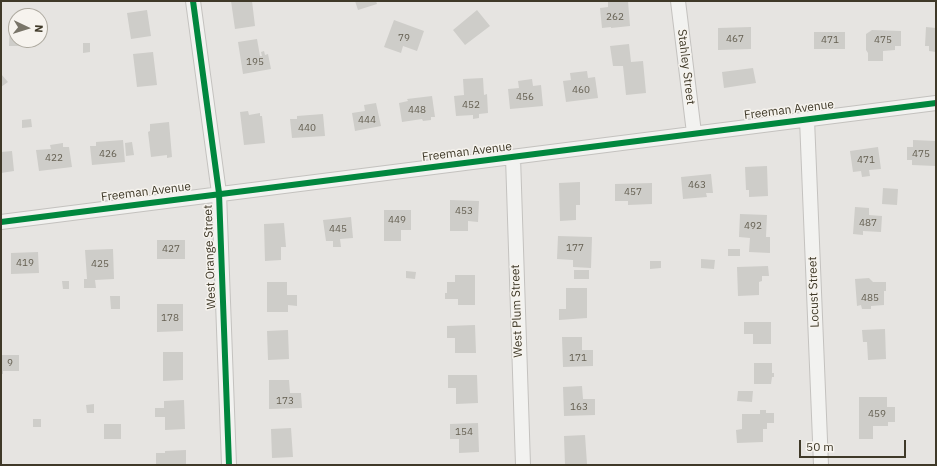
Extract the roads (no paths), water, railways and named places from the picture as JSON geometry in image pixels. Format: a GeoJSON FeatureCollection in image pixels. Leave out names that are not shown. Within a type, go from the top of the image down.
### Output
{"type":"FeatureCollection","features":[{"type":"Feature","properties":{"kind":"street","name":"West Orange Street"},"geometry":{"type":"LineString","coordinates":[[193,1],[219,193],[229,465]]}},
{"type":"Feature","properties":{"kind":"street","name":"Stahley Street"},"geometry":{"type":"LineString","coordinates":[[678,1],[694,133]]}},
{"type":"Feature","properties":{"kind":"street","name":"Freeman Avenue"},"geometry":{"type":"LineString","coordinates":[[1,222],[219,193],[936,103]]}},
{"type":"Feature","properties":{"kind":"street","name":"Locust Street"},"geometry":{"type":"LineString","coordinates":[[807,119],[821,465]]}},
{"type":"Feature","properties":{"kind":"street","name":"West Plum Street"},"geometry":{"type":"LineString","coordinates":[[513,157],[523,465]]}}]}
